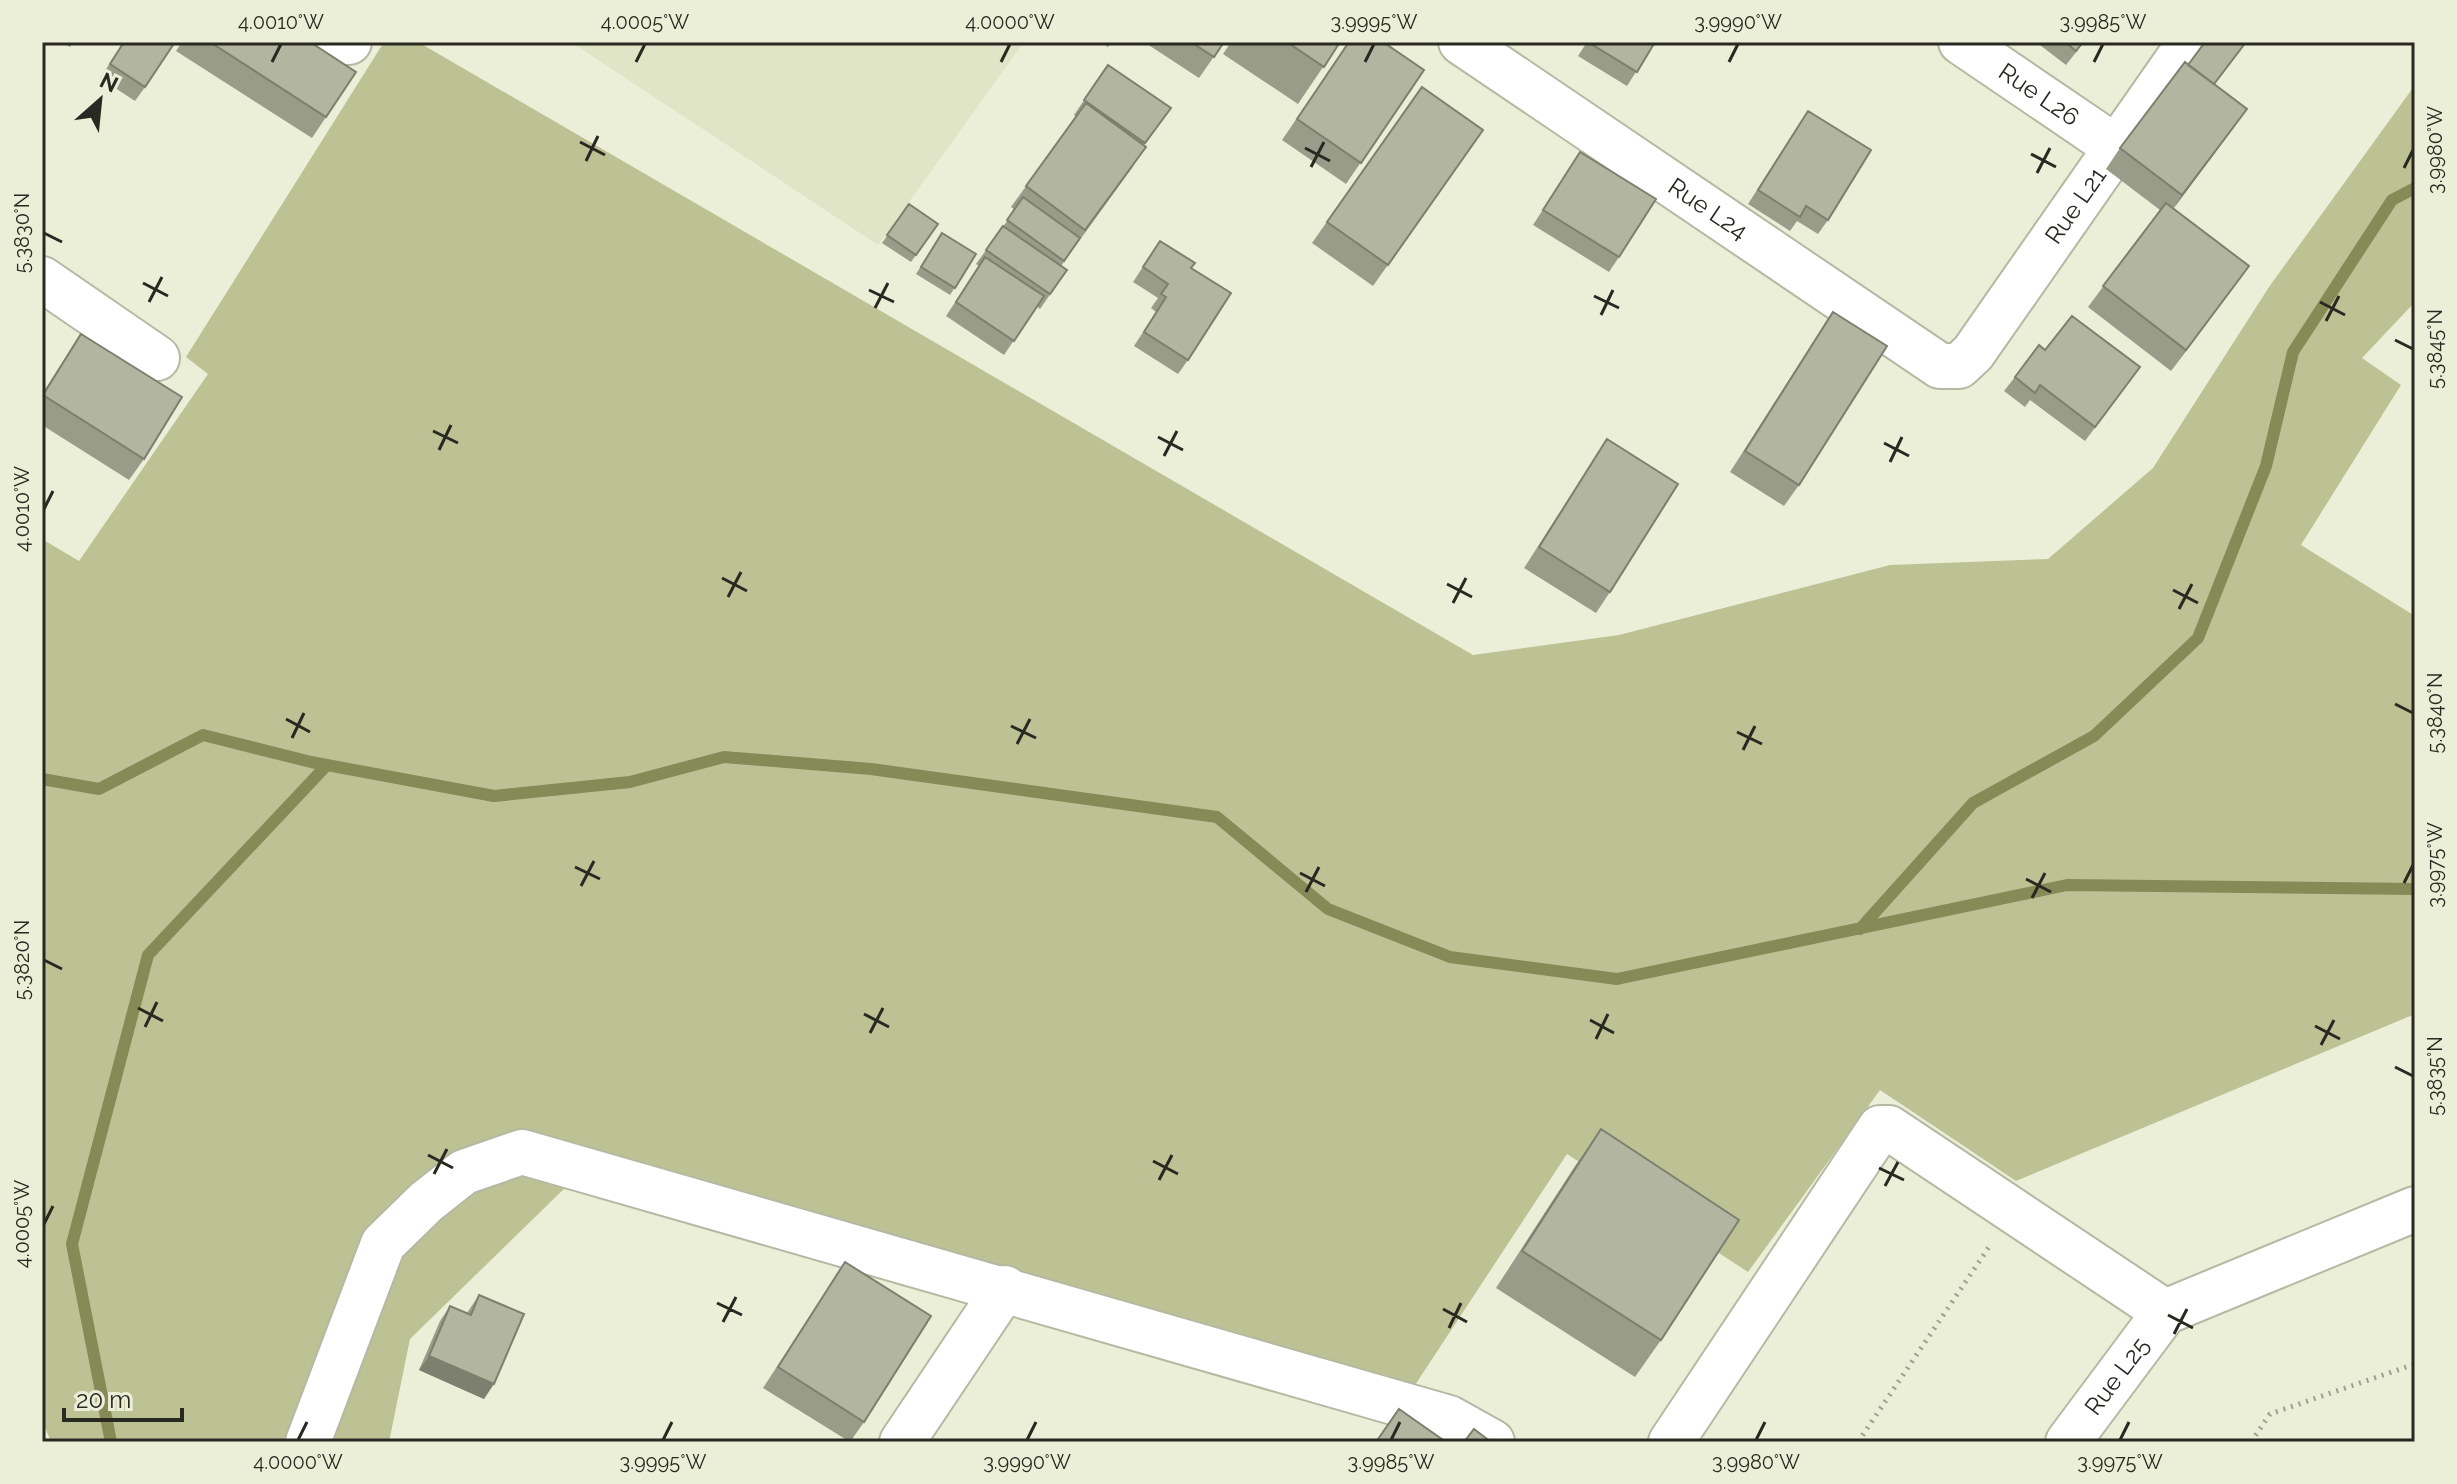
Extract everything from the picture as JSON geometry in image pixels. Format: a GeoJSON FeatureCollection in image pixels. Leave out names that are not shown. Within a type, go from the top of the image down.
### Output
{"type":"FeatureCollection","features":[{"type":"Feature","properties":{"kind":"street"},"geometry":{"type":"LineString","coordinates":[[337,42],[349,42]]}},
{"type":"Feature","properties":{"kind":"street","name":"Rue L24"},"geometry":{"type":"LineString","coordinates":[[1461,42],[1940,366],[1959,366]]}},
{"type":"Feature","properties":{"kind":"street","name":"Rue L26"},"geometry":{"type":"LineString","coordinates":[[1961,42],[2117,148]]}},
{"type":"Feature","properties":{"kind":"street","name":"Rue L21"},"geometry":{"type":"LineString","coordinates":[[1959,366],[1973,353],[2190,42]]}},
{"type":"Feature","properties":{"kind":"street"},"geometry":{"type":"LineString","coordinates":[[42,279],[157,358]]}},
{"type":"Feature","properties":{"kind":"street"},"geometry":{"type":"LineString","coordinates":[[1671,1442],[1880,1128],[1889,1128],[2011,1213],[2165,1312],[2415,1209]]}},
{"type":"Feature","properties":{"kind":"street"},"geometry":{"type":"LineString","coordinates":[[308,1442],[383,1244],[426,1202],[464,1172],[522,1152],[1005,1288],[1449,1418],[1492,1442]]}},
{"type":"Feature","properties":{"kind":"street"},"geometry":{"type":"LineString","coordinates":[[902,1442],[1005,1288]]}},
{"type":"Feature","properties":{"kind":"street","name":"Rue L25"},"geometry":{"type":"LineString","coordinates":[[2068,1442],[2165,1312]]}},
{"type":"Feature","properties":{"kind":"path"},"geometry":{"type":"LineString","coordinates":[[1858,1442],[2011,1213]]}},
{"type":"Feature","properties":{"kind":"path"},"geometry":{"type":"LineString","coordinates":[[2251,1442],[2270,1414],[2415,1364]]}},
{"type":"Feature","properties":{"kind":"shaded area"},"geometry":{"type":"Polygon","coordinates":[[[384,42],[418,42],[1473,655],[1619,635],[1890,565],[2048,559],[2153,468],[2269,287],[2415,85],[2415,302],[2362,358],[2401,385],[2301,545],[2415,616],[2415,1014],[2016,1181],[1880,1090],[1748,1272],[1567,1154],[1394,1417],[570,1183],[410,1339],[389,1442],[51,1442],[42,1420],[42,539],[79,561],[208,374],[186,357],[384,42]]]}},
{"type":"Feature","properties":{"kind":"shaded area"},"geometry":{"type":"Polygon","coordinates":[[[571,42],[1024,42],[878,245],[571,42]]]}},
{"type":"Feature","properties":{"kind":"building"},"geometry":{"type":"Polygon","coordinates":[[[124,42],[175,42],[145,87],[110,64],[124,42]]]}},
{"type":"Feature","properties":{"kind":"building"},"geometry":{"type":"Polygon","coordinates":[[[210,42],[310,42],[356,72],[326,117],[210,42]]]}},
{"type":"Feature","properties":{"kind":"building"},"geometry":{"type":"Polygon","coordinates":[[[1191,42],[1224,42],[1214,57],[1191,42]]]}},
{"type":"Feature","properties":{"kind":"building"},"geometry":{"type":"Polygon","coordinates":[[[1287,42],[1340,42],[1324,67],[1287,42]]]}},
{"type":"Feature","properties":{"kind":"building"},"geometry":{"type":"Polygon","coordinates":[[[1349,42],[1383,42],[1424,70],[1361,163],[1297,119],[1349,42]]]}},
{"type":"Feature","properties":{"kind":"building"},"geometry":{"type":"Polygon","coordinates":[[[1588,42],[1655,42],[1637,72],[1588,42]]]}},
{"type":"Feature","properties":{"kind":"building"},"geometry":{"type":"Polygon","coordinates":[[[2065,42],[2083,42],[2076,51],[2065,42]]]}},
{"type":"Feature","properties":{"kind":"building"},"geometry":{"type":"Polygon","coordinates":[[[2205,42],[2246,42],[2214,84],[2188,65],[2205,42]]]}},
{"type":"Feature","properties":{"kind":"building"},"geometry":{"type":"Polygon","coordinates":[[[2185,62],[2247,109],[2182,195],[2120,148],[2185,62]]]}},
{"type":"Feature","properties":{"kind":"building"},"geometry":{"type":"Polygon","coordinates":[[[1108,65],[1171,108],[1145,143],[1084,100],[1108,65]]]}},
{"type":"Feature","properties":{"kind":"building"},"geometry":{"type":"Polygon","coordinates":[[[1422,87],[1483,130],[1388,265],[1327,222],[1422,87]]]}},
{"type":"Feature","properties":{"kind":"building"},"geometry":{"type":"Polygon","coordinates":[[[1086,103],[1146,147],[1085,230],[1026,186],[1086,103]]]}},
{"type":"Feature","properties":{"kind":"building"},"geometry":{"type":"Polygon","coordinates":[[[1808,111],[1871,150],[1828,220],[1806,206],[1800,217],[1758,190],[1808,111]]]}},
{"type":"Feature","properties":{"kind":"building"},"geometry":{"type":"Polygon","coordinates":[[[1580,152],[1656,199],[1619,257],[1543,210],[1580,152]]]}},
{"type":"Feature","properties":{"kind":"building"},"geometry":{"type":"Polygon","coordinates":[[[1023,197],[1080,238],[1064,261],[1007,220],[1023,197]]]}},
{"type":"Feature","properties":{"kind":"building"},"geometry":{"type":"Polygon","coordinates":[[[2166,203],[2249,266],[2186,350],[2103,286],[2166,203]]]}},
{"type":"Feature","properties":{"kind":"building"},"geometry":{"type":"Polygon","coordinates":[[[909,204],[938,224],[916,255],[887,235],[909,204]]]}},
{"type":"Feature","properties":{"kind":"building"},"geometry":{"type":"Polygon","coordinates":[[[1003,226],[1067,270],[1050,294],[986,250],[1003,226]]]}},
{"type":"Feature","properties":{"kind":"building"},"geometry":{"type":"Polygon","coordinates":[[[942,233],[976,254],[955,288],[921,267],[942,233]]]}},
{"type":"Feature","properties":{"kind":"building"},"geometry":{"type":"Polygon","coordinates":[[[1160,241],[1195,263],[1191,268],[1231,293],[1188,360],[1144,332],[1166,297],[1161,294],[1168,284],[1143,267],[1160,241]]]}},
{"type":"Feature","properties":{"kind":"building"},"geometry":{"type":"Polygon","coordinates":[[[985,257],[1044,296],[1014,341],[956,302],[985,257]]]}},
{"type":"Feature","properties":{"kind":"building"},"geometry":{"type":"Polygon","coordinates":[[[1833,312],[1887,346],[1799,485],[1745,451],[1833,312]]]}},
{"type":"Feature","properties":{"kind":"building"},"geometry":{"type":"Polygon","coordinates":[[[2072,316],[2140,367],[2095,427],[2040,385],[2035,393],[2015,377],[2039,345],[2045,350],[2072,316]]]}},
{"type":"Feature","properties":{"kind":"building"},"geometry":{"type":"Polygon","coordinates":[[[81,334],[182,397],[144,459],[43,395],[81,334]]]}},
{"type":"Feature","properties":{"kind":"building"},"geometry":{"type":"Polygon","coordinates":[[[1607,439],[1678,484],[1610,592],[1539,547],[1607,439]]]}},
{"type":"Feature","properties":{"kind":"building"},"geometry":{"type":"Polygon","coordinates":[[[1601,1129],[1739,1220],[1661,1340],[1522,1251],[1601,1129]]]}},
{"type":"Feature","properties":{"kind":"building"},"geometry":{"type":"Polygon","coordinates":[[[845,1262],[931,1316],[864,1422],[778,1367],[845,1262]]]}},
{"type":"Feature","properties":{"kind":"building"},"geometry":{"type":"Polygon","coordinates":[[[479,1295],[524,1314],[494,1384],[429,1356],[450,1306],[471,1315],[479,1295]]]}},
{"type":"Feature","properties":{"kind":"building"},"geometry":{"type":"Polygon","coordinates":[[[1399,1409],[1446,1442],[1376,1442],[1399,1409]]]}},
{"type":"Feature","properties":{"kind":"building"},"geometry":{"type":"Polygon","coordinates":[[[1474,1429],[1491,1442],[1464,1442],[1474,1429]]]}},
{"type":"Feature","properties":{"kind":"waterway"},"geometry":{"type":"LineString","coordinates":[[1860,929],[1973,803],[2094,736],[2198,638],[2266,466],[2293,352],[2392,200],[2415,188]]}},
{"type":"Feature","properties":{"kind":"waterway"},"geometry":{"type":"LineString","coordinates":[[42,779],[99,789],[203,735],[311,762],[494,796],[630,782],[724,757],[871,769],[1217,817],[1328,909],[1450,957],[1617,979],[2067,885],[2415,889]]}},
{"type":"Feature","properties":{"kind":"waterway"},"geometry":{"type":"LineString","coordinates":[[111,1442],[72,1244],[148,955],[327,765]]}}]}
